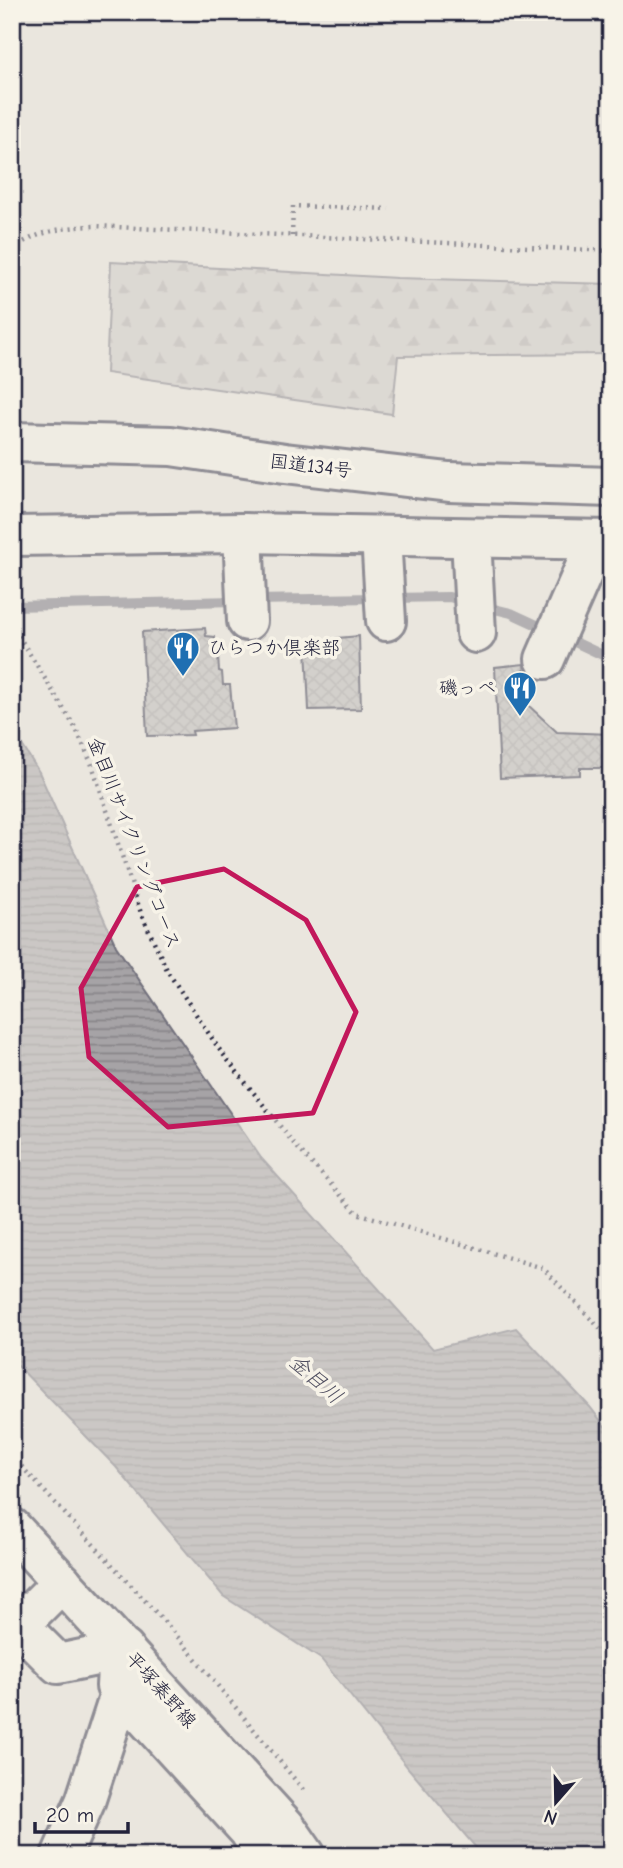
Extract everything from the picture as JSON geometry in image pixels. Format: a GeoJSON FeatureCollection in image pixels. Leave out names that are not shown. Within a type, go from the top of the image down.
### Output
{"type":"FeatureCollection","features":[{"type":"Feature","properties":{"kind":"main road","name":"国道134号"},"geometry":{"type":"LineString","coordinates":[[12,442],[171,446],[285,463],[449,482],[611,487]]}},
{"type":"Feature","properties":{"kind":"main road"},"geometry":{"type":"LineString","coordinates":[[243,533],[247,605]]}},
{"type":"Feature","properties":{"kind":"main road"},"geometry":{"type":"LineString","coordinates":[[12,536],[243,533],[604,540],[546,656]]}},
{"type":"Feature","properties":{"kind":"main road"},"geometry":{"type":"LineString","coordinates":[[381,536],[385,603]]}},
{"type":"Feature","properties":{"kind":"main road"},"geometry":{"type":"LineString","coordinates":[[471,538],[475,616]]}},
{"type":"Feature","properties":{"kind":"main road","name":"平塚秦野線"},"geometry":{"type":"LineString","coordinates":[[12,1528],[285,1826],[323,1850]]}},
{"type":"Feature","properties":{"kind":"main road"},"geometry":{"type":"LineString","coordinates":[[62,1582],[19,1625],[58,1664],[125,1650]]}},
{"type":"Feature","properties":{"kind":"main road"},"geometry":{"type":"LineString","coordinates":[[125,1650],[117,1669],[116,1686],[248,1830],[264,1856]]}},
{"type":"Feature","properties":{"kind":"main road"},"geometry":{"type":"LineString","coordinates":[[61,1856],[85,1802],[121,1691]]}},
{"type":"Feature","properties":{"kind":"path"},"geometry":{"type":"LineString","coordinates":[[292,236],[293,206],[389,209]]}},
{"type":"Feature","properties":{"kind":"path"},"geometry":{"type":"LineString","coordinates":[[12,249],[24,241],[55,230],[95,226],[611,251]]}},
{"type":"Feature","properties":{"kind":"path","name":"金目川サイクリングコース"},"geometry":{"type":"LineString","coordinates":[[12,602],[15,630],[76,729],[92,765],[141,913],[169,972],[219,1049],[295,1145],[357,1213],[543,1268],[611,1340]]}},
{"type":"Feature","properties":{"kind":"path"},"geometry":{"type":"LineString","coordinates":[[12,1456],[172,1630],[314,1803]]}},
{"type":"Feature","properties":{"kind":"path"},"geometry":{"type":"LineString","coordinates":[[323,1850],[346,1856]]}},
{"type":"Feature","properties":{"kind":"highlighted area"},"geometry":{"type":"Polygon","coordinates":[[[224,869],[306,920],[356,1012],[313,1113],[168,1127],[89,1057],[81,988],[137,887],[224,869]]]}},
{"type":"Feature","properties":{"kind":"green space"},"geometry":{"type":"Polygon","coordinates":[[[111,262],[397,278],[611,284],[611,354],[398,356],[392,414],[106,373],[111,262]]]}},
{"type":"Feature","properties":{"kind":"water","name":"金目川"},"geometry":{"type":"Polygon","coordinates":[[[12,729],[39,772],[116,946],[261,1158],[433,1349],[516,1328],[590,1407],[611,1434],[611,1856],[483,1856],[321,1659],[223,1596],[116,1467],[12,1360],[12,729]]]}},
{"type":"Feature","properties":{"kind":"building","name":"ひらつか倶楽部"},"geometry":{"type":"Polygon","coordinates":[[[205,628],[206,636],[215,637],[223,685],[230,685],[234,728],[192,731],[193,735],[147,736],[142,632],[205,628]]]}},
{"type":"Feature","properties":{"kind":"building"},"geometry":{"type":"Polygon","coordinates":[[[359,636],[361,709],[309,710],[306,647],[328,643],[337,638],[359,636]]]}},
{"type":"Feature","properties":{"kind":"building","name":"磯っペ"},"geometry":{"type":"Polygon","coordinates":[[[524,664],[528,705],[557,732],[611,734],[611,768],[580,768],[580,775],[500,778],[495,667],[524,664]]]}},
{"type":"Feature","properties":{"kind":"waterway"},"geometry":{"type":"LineString","coordinates":[[392,598],[449,597],[468,602]]}},
{"type":"Feature","properties":{"kind":"waterway"},"geometry":{"type":"LineString","coordinates":[[252,600],[377,598]]}},
{"type":"Feature","properties":{"kind":"waterway"},"geometry":{"type":"LineString","coordinates":[[12,606],[237,601]]}},
{"type":"Feature","properties":{"kind":"waterway"},"geometry":{"type":"LineString","coordinates":[[482,606],[511,613],[550,631]]}},
{"type":"Feature","properties":{"kind":"waterway"},"geometry":{"type":"LineString","coordinates":[[564,637],[611,659]]}},
{"type":"Feature","properties":{"kind":"place","name":"ひらつか倶楽部"},"geometry":{"type":"Point","coordinates":[183,678]}},
{"type":"Feature","properties":{"kind":"place","name":"磯っペ"},"geometry":{"type":"Point","coordinates":[520,718]}}]}
